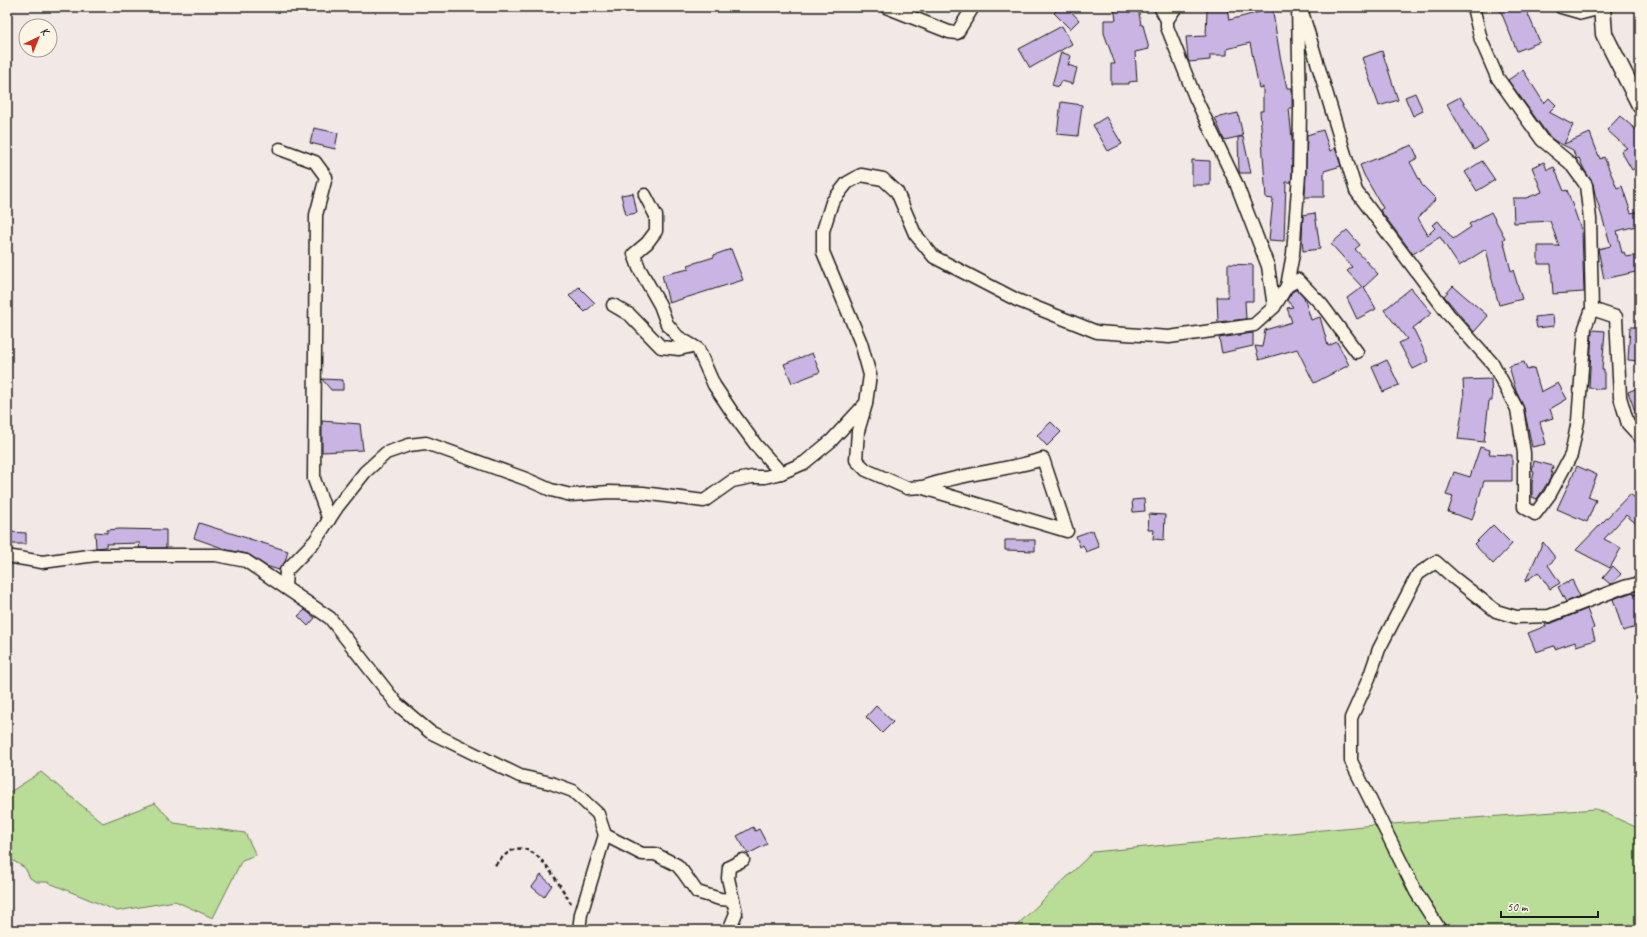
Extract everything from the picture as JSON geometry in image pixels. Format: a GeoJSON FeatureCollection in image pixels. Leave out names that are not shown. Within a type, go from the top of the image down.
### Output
{"type":"FeatureCollection","features":[{"type":"Feature","properties":{"kind":"street"},"geometry":{"type":"LineString","coordinates":[[886,7],[949,32],[958,33],[973,7]]}},
{"type":"Feature","properties":{"kind":"street"},"geometry":{"type":"LineString","coordinates":[[1160,7],[1167,20],[1167,27],[1195,97],[1236,183],[1268,266],[1274,308]]}},
{"type":"Feature","properties":{"kind":"street"},"geometry":{"type":"LineString","coordinates":[[1167,20],[1176,7]]}},
{"type":"Feature","properties":{"kind":"street"},"geometry":{"type":"LineString","coordinates":[[920,487],[1067,531],[1043,459],[1019,466],[943,480],[920,487],[907,488],[866,470],[856,460],[858,431],[866,403],[870,375],[860,343],[823,252],[823,231],[832,202],[847,183],[861,175],[883,179],[897,192],[916,234],[934,257],[1018,300],[1097,332],[1169,337],[1254,325],[1274,308],[1287,286],[1293,254],[1299,175],[1300,7]]}},
{"type":"Feature","properties":{"kind":"street"},"geometry":{"type":"LineString","coordinates":[[1300,7],[1356,191],[1449,315],[1493,364],[1517,409],[1524,453],[1524,507],[1535,514],[1550,494],[1571,455],[1578,421],[1585,328],[1592,309],[1590,219],[1586,185],[1570,163],[1542,140],[1497,77],[1481,40],[1473,7]]}},
{"type":"Feature","properties":{"kind":"street"},"geometry":{"type":"LineString","coordinates":[[1562,7],[1582,13],[1601,8],[1604,34],[1640,105]]}},
{"type":"Feature","properties":{"kind":"street"},"geometry":{"type":"LineString","coordinates":[[280,149],[315,162],[326,177],[316,215],[314,479],[328,520]]}},
{"type":"Feature","properties":{"kind":"street"},"geometry":{"type":"LineString","coordinates":[[645,195],[656,216],[656,232],[647,244],[634,254],[639,268],[660,305],[667,324],[678,337],[698,349],[714,385],[734,415],[756,445],[781,473]]}},
{"type":"Feature","properties":{"kind":"street"},"geometry":{"type":"LineString","coordinates":[[1287,286],[1298,280],[1322,305],[1357,352]]}},
{"type":"Feature","properties":{"kind":"street"},"geometry":{"type":"LineString","coordinates":[[613,305],[630,315],[661,347],[679,349],[694,346]]}},
{"type":"Feature","properties":{"kind":"street"},"geometry":{"type":"LineString","coordinates":[[1592,309],[1616,317],[1620,397],[1628,424],[1640,437]]}},
{"type":"Feature","properties":{"kind":"street"},"geometry":{"type":"LineString","coordinates":[[285,587],[286,571],[315,541],[338,506],[365,472],[386,453],[409,445],[426,443],[526,479],[552,490],[572,495],[609,492],[643,493],[704,501],[732,481],[781,473],[804,463],[831,441],[866,403]]}},
{"type":"Feature","properties":{"kind":"street"},"geometry":{"type":"LineString","coordinates":[[7,556],[42,562],[96,555],[216,555],[246,561],[330,618],[397,704],[430,732],[520,776],[572,791],[598,814],[605,835],[581,914],[579,930]]}},
{"type":"Feature","properties":{"kind":"street"},"geometry":{"type":"LineString","coordinates":[[1440,930],[1416,892],[1351,761],[1351,718],[1369,678],[1379,649],[1418,574],[1436,562],[1496,611],[1516,617],[1549,616],[1624,587],[1640,583]]}},
{"type":"Feature","properties":{"kind":"street"},"geometry":{"type":"LineString","coordinates":[[605,835],[642,854],[655,854],[677,866],[697,892],[720,899],[732,900]]}},
{"type":"Feature","properties":{"kind":"street"},"geometry":{"type":"LineString","coordinates":[[729,930],[736,913],[728,878],[729,867],[743,860]]}},
{"type":"Feature","properties":{"kind":"path"},"geometry":{"type":"LineString","coordinates":[[495,865],[511,851],[519,848],[528,851],[551,870],[570,901],[581,914]]}},
{"type":"Feature","properties":{"kind":"green space"},"geometry":{"type":"Polygon","coordinates":[[[41,772],[103,823],[155,803],[174,823],[245,833],[256,855],[242,860],[213,918],[175,901],[117,911],[47,882],[37,882],[30,878],[25,868],[7,857],[7,789],[10,792],[41,772]]]}},
{"type":"Feature","properties":{"kind":"green space"},"geometry":{"type":"Polygon","coordinates":[[[1596,809],[1640,829],[1640,930],[1012,930],[1093,852],[1364,826],[1596,809]]]}},
{"type":"Feature","properties":{"kind":"building"},"geometry":{"type":"Polygon","coordinates":[[[1060,7],[1067,7],[1079,20],[1070,29],[1054,13],[1060,7]]]}},
{"type":"Feature","properties":{"kind":"building"},"geometry":{"type":"Polygon","coordinates":[[[1114,7],[1138,7],[1141,25],[1143,25],[1149,49],[1135,52],[1137,81],[1129,82],[1129,84],[1111,84],[1111,64],[1115,64],[1104,33],[1104,20],[1116,20],[1114,7]]]}},
{"type":"Feature","properties":{"kind":"building"},"geometry":{"type":"Polygon","coordinates":[[[1257,7],[1272,7],[1287,88],[1292,88],[1292,108],[1289,108],[1292,139],[1292,175],[1291,182],[1286,182],[1284,241],[1269,240],[1273,199],[1266,198],[1260,111],[1263,111],[1263,87],[1259,88],[1250,43],[1227,49],[1227,55],[1210,55],[1210,60],[1189,62],[1188,59],[1186,37],[1206,36],[1207,9],[1227,9],[1229,20],[1260,12],[1257,7]]]}},
{"type":"Feature","properties":{"kind":"building"},"geometry":{"type":"Polygon","coordinates":[[[1499,7],[1525,7],[1540,42],[1517,51],[1499,7]]]}},
{"type":"Feature","properties":{"kind":"building"},"geometry":{"type":"Polygon","coordinates":[[[1062,26],[1072,44],[1030,68],[1019,49],[1062,26]]]}},
{"type":"Feature","properties":{"kind":"building"},"geometry":{"type":"Polygon","coordinates":[[[1382,51],[1398,100],[1379,106],[1362,58],[1382,51]]]}},
{"type":"Feature","properties":{"kind":"building"},"geometry":{"type":"Polygon","coordinates":[[[1061,52],[1071,56],[1068,65],[1077,68],[1073,84],[1061,81],[1058,87],[1052,85],[1061,52]]]}},
{"type":"Feature","properties":{"kind":"building"},"geometry":{"type":"Polygon","coordinates":[[[1523,70],[1544,103],[1549,98],[1556,105],[1549,112],[1573,125],[1564,144],[1590,133],[1600,159],[1604,157],[1617,188],[1622,186],[1631,213],[1640,211],[1640,225],[1617,231],[1622,253],[1624,252],[1626,257],[1640,255],[1640,271],[1604,279],[1598,249],[1611,246],[1593,184],[1579,158],[1576,159],[1573,150],[1555,141],[1548,135],[1508,80],[1523,70]]]}},
{"type":"Feature","properties":{"kind":"building"},"geometry":{"type":"Polygon","coordinates":[[[1415,93],[1423,111],[1413,116],[1405,97],[1415,93]]]}},
{"type":"Feature","properties":{"kind":"building"},"geometry":{"type":"Polygon","coordinates":[[[1460,97],[1488,141],[1474,150],[1462,132],[1447,104],[1460,97]]]}},
{"type":"Feature","properties":{"kind":"building"},"geometry":{"type":"Polygon","coordinates":[[[1061,102],[1082,105],[1078,136],[1057,134],[1061,102]]]}},
{"type":"Feature","properties":{"kind":"building"},"geometry":{"type":"Polygon","coordinates":[[[1238,113],[1243,136],[1224,140],[1215,118],[1238,113]]]}},
{"type":"Feature","properties":{"kind":"building"},"geometry":{"type":"Polygon","coordinates":[[[1620,116],[1640,133],[1640,165],[1632,170],[1621,151],[1627,148],[1607,130],[1620,116]]]}},
{"type":"Feature","properties":{"kind":"building"},"geometry":{"type":"Polygon","coordinates":[[[1106,117],[1122,144],[1108,151],[1093,125],[1106,117]]]}},
{"type":"Feature","properties":{"kind":"building"},"geometry":{"type":"Polygon","coordinates":[[[314,128],[338,133],[335,149],[310,143],[314,128]]]}},
{"type":"Feature","properties":{"kind":"building"},"geometry":{"type":"Polygon","coordinates":[[[1323,130],[1330,151],[1335,148],[1341,166],[1324,171],[1324,197],[1305,197],[1307,135],[1323,130]]]}},
{"type":"Feature","properties":{"kind":"building"},"geometry":{"type":"Polygon","coordinates":[[[1238,137],[1243,137],[1251,173],[1240,173],[1239,171],[1238,137]]]}},
{"type":"Feature","properties":{"kind":"building"},"geometry":{"type":"Polygon","coordinates":[[[1412,145],[1418,158],[1410,162],[1422,185],[1436,199],[1418,218],[1428,235],[1435,228],[1432,225],[1438,221],[1453,239],[1471,227],[1469,224],[1491,212],[1505,238],[1503,239],[1511,271],[1513,270],[1522,299],[1499,305],[1491,276],[1486,249],[1459,266],[1440,237],[1413,254],[1380,210],[1383,208],[1360,165],[1412,145]]]}},
{"type":"Feature","properties":{"kind":"building"},"geometry":{"type":"Polygon","coordinates":[[[1192,160],[1210,161],[1210,185],[1192,185],[1192,160]]]}},
{"type":"Feature","properties":{"kind":"building"},"geometry":{"type":"Polygon","coordinates":[[[1482,161],[1495,180],[1477,191],[1465,172],[1482,161]]]}},
{"type":"Feature","properties":{"kind":"building"},"geometry":{"type":"Polygon","coordinates":[[[1544,162],[1547,170],[1554,167],[1564,191],[1567,190],[1582,232],[1584,292],[1553,294],[1551,264],[1538,264],[1538,246],[1559,246],[1550,221],[1514,223],[1513,198],[1526,198],[1542,192],[1532,167],[1544,162]]]}},
{"type":"Feature","properties":{"kind":"building"},"geometry":{"type":"Polygon","coordinates":[[[633,193],[637,213],[626,215],[621,195],[633,193]]]}},
{"type":"Feature","properties":{"kind":"building"},"geometry":{"type":"Polygon","coordinates":[[[1315,213],[1320,249],[1303,251],[1303,215],[1315,213]]]}},
{"type":"Feature","properties":{"kind":"building"},"geometry":{"type":"Polygon","coordinates":[[[1347,230],[1360,245],[1355,249],[1378,274],[1364,287],[1376,309],[1357,319],[1347,298],[1362,287],[1347,271],[1352,267],[1331,244],[1347,230]]]}},
{"type":"Feature","properties":{"kind":"building"},"geometry":{"type":"Polygon","coordinates":[[[731,249],[743,280],[669,303],[662,275],[689,269],[688,265],[714,257],[714,255],[731,249]]]}},
{"type":"Feature","properties":{"kind":"building"},"geometry":{"type":"Polygon","coordinates":[[[1228,264],[1253,265],[1253,301],[1245,301],[1246,319],[1218,322],[1217,297],[1228,297],[1228,264]]]}},
{"type":"Feature","properties":{"kind":"building"},"geometry":{"type":"Polygon","coordinates":[[[1453,286],[1488,316],[1474,332],[1444,296],[1453,286]]]}},
{"type":"Feature","properties":{"kind":"building"},"geometry":{"type":"Polygon","coordinates":[[[579,287],[595,303],[585,312],[569,296],[579,287]]]}},
{"type":"Feature","properties":{"kind":"building"},"geometry":{"type":"Polygon","coordinates":[[[1411,288],[1432,313],[1413,328],[1429,361],[1413,369],[1399,343],[1407,339],[1384,310],[1411,288]]]}},
{"type":"Feature","properties":{"kind":"building"},"geometry":{"type":"Polygon","coordinates":[[[1297,289],[1304,297],[1311,320],[1320,317],[1328,346],[1337,342],[1349,365],[1314,383],[1297,349],[1259,360],[1255,346],[1262,347],[1265,330],[1292,322],[1287,308],[1293,307],[1287,300],[1292,292],[1297,289]]]}},
{"type":"Feature","properties":{"kind":"building"},"geometry":{"type":"Polygon","coordinates":[[[1553,315],[1554,326],[1537,328],[1535,317],[1553,315]]]}},
{"type":"Feature","properties":{"kind":"building"},"geometry":{"type":"Polygon","coordinates":[[[1630,327],[1640,327],[1640,361],[1628,360],[1630,327]]]}},
{"type":"Feature","properties":{"kind":"building"},"geometry":{"type":"Polygon","coordinates":[[[1592,330],[1605,331],[1602,370],[1604,370],[1604,389],[1589,388],[1592,330]]]}},
{"type":"Feature","properties":{"kind":"building"},"geometry":{"type":"Polygon","coordinates":[[[1253,333],[1253,346],[1222,353],[1219,338],[1253,333]]]}},
{"type":"Feature","properties":{"kind":"building"},"geometry":{"type":"Polygon","coordinates":[[[812,353],[820,372],[792,383],[784,364],[812,353]]]}},
{"type":"Feature","properties":{"kind":"building"},"geometry":{"type":"Polygon","coordinates":[[[1387,360],[1399,385],[1383,392],[1372,367],[1387,360]]]}},
{"type":"Feature","properties":{"kind":"building"},"geometry":{"type":"Polygon","coordinates":[[[1524,362],[1527,370],[1534,368],[1541,392],[1558,383],[1567,399],[1550,409],[1553,418],[1540,422],[1546,444],[1532,447],[1524,408],[1516,391],[1509,366],[1524,362]]]}},
{"type":"Feature","properties":{"kind":"building"},"geometry":{"type":"Polygon","coordinates":[[[322,379],[343,380],[343,390],[331,390],[322,379]]]}},
{"type":"Feature","properties":{"kind":"building"},"geometry":{"type":"Polygon","coordinates":[[[1491,379],[1492,401],[1489,401],[1484,442],[1458,439],[1464,398],[1463,380],[1491,379]]]}},
{"type":"Feature","properties":{"kind":"building"},"geometry":{"type":"Polygon","coordinates":[[[1640,387],[1640,422],[1639,422],[1628,392],[1640,387]]]}},
{"type":"Feature","properties":{"kind":"building"},"geometry":{"type":"Polygon","coordinates":[[[322,421],[360,424],[363,450],[322,452],[322,421]]]}},
{"type":"Feature","properties":{"kind":"building"},"geometry":{"type":"Polygon","coordinates":[[[1051,422],[1061,432],[1047,446],[1037,435],[1051,422]]]}},
{"type":"Feature","properties":{"kind":"building"},"geometry":{"type":"Polygon","coordinates":[[[1480,447],[1490,450],[1489,454],[1512,455],[1512,481],[1484,481],[1472,520],[1448,512],[1453,497],[1446,495],[1454,472],[1470,477],[1480,447]]]}},
{"type":"Feature","properties":{"kind":"building"},"geometry":{"type":"Polygon","coordinates":[[[1534,461],[1553,466],[1550,479],[1537,499],[1532,497],[1534,472],[1532,471],[1534,461]]]}},
{"type":"Feature","properties":{"kind":"building"},"geometry":{"type":"Polygon","coordinates":[[[1577,466],[1597,475],[1588,497],[1596,500],[1587,522],[1557,509],[1577,466]]]}},
{"type":"Feature","properties":{"kind":"building"},"geometry":{"type":"Polygon","coordinates":[[[1630,494],[1640,502],[1640,527],[1626,515],[1604,539],[1621,548],[1610,568],[1576,550],[1630,494]]]}},
{"type":"Feature","properties":{"kind":"building"},"geometry":{"type":"Polygon","coordinates":[[[1144,499],[1145,511],[1133,512],[1132,500],[1144,499]]]}},
{"type":"Feature","properties":{"kind":"building"},"geometry":{"type":"Polygon","coordinates":[[[1149,514],[1165,515],[1164,540],[1153,539],[1154,530],[1148,530],[1149,514]]]}},
{"type":"Feature","properties":{"kind":"building"},"geometry":{"type":"Polygon","coordinates":[[[199,523],[288,551],[285,562],[279,570],[266,566],[248,554],[228,550],[194,538],[199,523]]]}},
{"type":"Feature","properties":{"kind":"building"},"geometry":{"type":"Polygon","coordinates":[[[1493,525],[1512,544],[1493,564],[1474,544],[1493,525]]]}},
{"type":"Feature","properties":{"kind":"building"},"geometry":{"type":"Polygon","coordinates":[[[107,530],[166,530],[166,548],[139,548],[140,543],[106,544],[106,547],[96,548],[95,532],[107,533],[107,530]]]}},
{"type":"Feature","properties":{"kind":"building"},"geometry":{"type":"Polygon","coordinates":[[[1093,530],[1099,547],[1086,552],[1083,545],[1080,547],[1076,536],[1093,530]]]}},
{"type":"Feature","properties":{"kind":"building"},"geometry":{"type":"Polygon","coordinates":[[[11,532],[26,533],[26,544],[11,544],[11,532]]]}},
{"type":"Feature","properties":{"kind":"building"},"geometry":{"type":"Polygon","coordinates":[[[1005,540],[1035,540],[1035,551],[1005,550],[1005,540]]]}},
{"type":"Feature","properties":{"kind":"building"},"geometry":{"type":"Polygon","coordinates":[[[1543,542],[1554,556],[1554,560],[1548,565],[1560,583],[1550,589],[1538,572],[1525,582],[1543,542]]]}},
{"type":"Feature","properties":{"kind":"building"},"geometry":{"type":"Polygon","coordinates":[[[1613,566],[1621,574],[1613,583],[1610,584],[1603,578],[1613,566]]]}},
{"type":"Feature","properties":{"kind":"building"},"geometry":{"type":"Polygon","coordinates":[[[1572,580],[1580,596],[1566,602],[1558,587],[1572,580]]]}},
{"type":"Feature","properties":{"kind":"building"},"geometry":{"type":"Polygon","coordinates":[[[1633,592],[1634,595],[1640,593],[1640,626],[1623,631],[1613,599],[1633,592]]]}},
{"type":"Feature","properties":{"kind":"building"},"geometry":{"type":"Polygon","coordinates":[[[1587,609],[1594,628],[1592,629],[1595,640],[1576,646],[1575,642],[1555,649],[1554,646],[1536,652],[1528,633],[1546,626],[1545,624],[1552,623],[1587,609]]]}},
{"type":"Feature","properties":{"kind":"building"},"geometry":{"type":"Polygon","coordinates":[[[305,610],[315,618],[308,626],[298,616],[305,610]]]}},
{"type":"Feature","properties":{"kind":"building"},"geometry":{"type":"Polygon","coordinates":[[[876,706],[893,722],[882,733],[866,717],[876,706]]]}},
{"type":"Feature","properties":{"kind":"building"},"geometry":{"type":"Polygon","coordinates":[[[753,827],[755,831],[759,829],[767,844],[748,854],[737,836],[753,827]]]}},
{"type":"Feature","properties":{"kind":"building"},"geometry":{"type":"Polygon","coordinates":[[[541,875],[552,885],[544,897],[532,887],[541,875]]]}}]}
